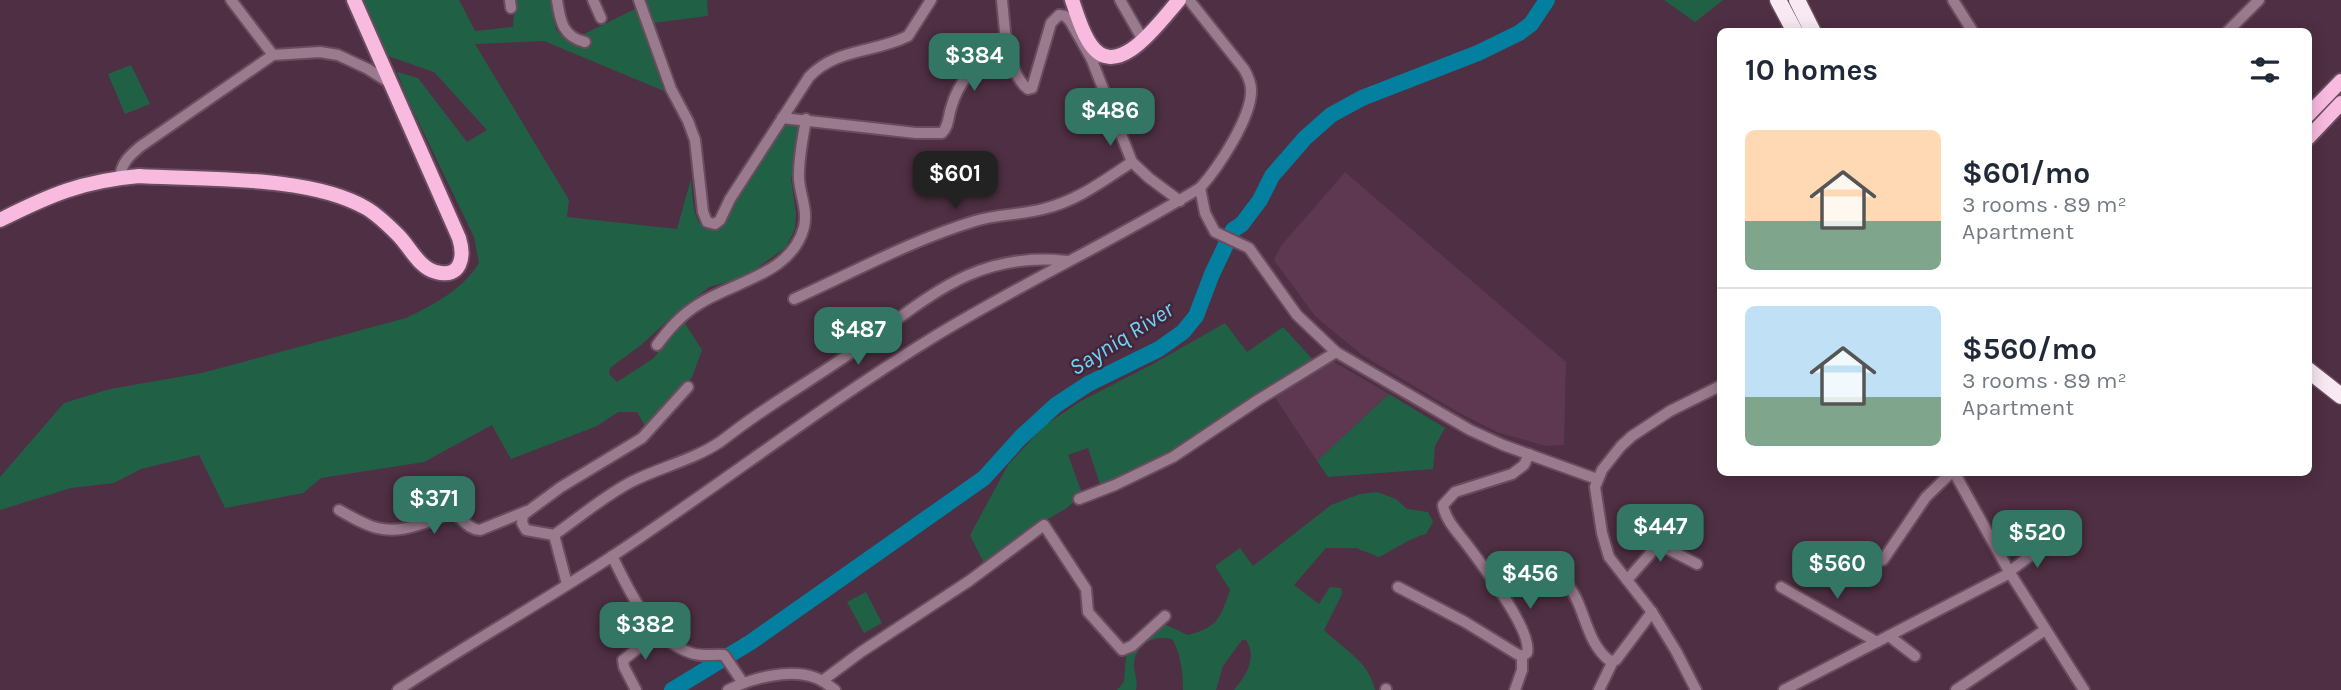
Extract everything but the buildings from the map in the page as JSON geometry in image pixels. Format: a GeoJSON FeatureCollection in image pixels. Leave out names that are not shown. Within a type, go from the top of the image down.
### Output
{"type":"FeatureCollection","features":[{"type":"Feature","properties":{"kind":"highway"},"geometry":{"type":"LineString","coordinates":[[1779,0],[1793,28]]}},
{"type":"Feature","properties":{"kind":"highway"},"geometry":{"type":"LineString","coordinates":[[1797,0],[1811,28]]}},
{"type":"Feature","properties":{"kind":"highway"},"geometry":{"type":"LineString","coordinates":[[2312,373],[2341,396]]}},
{"type":"Feature","properties":{"kind":"main road"},"geometry":{"type":"LineString","coordinates":[[0,219],[75,186],[120,178],[139,176],[298,186],[336,194],[369,209],[382,219],[428,269],[440,273],[453,271],[462,261],[459,239],[354,0]]}},
{"type":"Feature","properties":{"kind":"main road"},"geometry":{"type":"LineString","coordinates":[[1072,0],[1092,47],[1107,57],[1123,55],[1143,40],[1179,0]]}},
{"type":"Feature","properties":{"kind":"main road"},"geometry":{"type":"LineString","coordinates":[[2312,111],[2341,81]]}},
{"type":"Feature","properties":{"kind":"main road"},"geometry":{"type":"LineString","coordinates":[[2312,134],[2341,103]]}},
{"type":"Feature","properties":{"kind":"street"},"geometry":{"type":"LineString","coordinates":[[231,0],[272,55]]}},
{"type":"Feature","properties":{"kind":"street"},"geometry":{"type":"LineString","coordinates":[[557,0],[565,31],[575,39],[585,42]]}},
{"type":"Feature","properties":{"kind":"street"},"geometry":{"type":"LineString","coordinates":[[593,0],[601,18]]}},
{"type":"Feature","properties":{"kind":"street"},"geometry":{"type":"LineString","coordinates":[[639,0],[671,89],[692,129],[701,202],[705,218],[711,224],[718,223],[730,199],[809,76],[823,63],[835,57],[908,36],[931,0]]}},
{"type":"Feature","properties":{"kind":"street"},"geometry":{"type":"LineString","coordinates":[[1002,0],[1006,42],[1015,70],[1024,86],[1029,90],[1032,88],[1038,75],[1055,16],[1068,18],[1091,58],[1132,162],[1180,201]]}},
{"type":"Feature","properties":{"kind":"street"},"geometry":{"type":"LineString","coordinates":[[1120,0],[1143,40]]}},
{"type":"Feature","properties":{"kind":"street"},"geometry":{"type":"LineString","coordinates":[[398,690],[612,556],[891,364],[992,302],[1200,188],[1216,169],[1235,136],[1248,107],[1251,91],[1244,69],[1189,0]]}},
{"type":"Feature","properties":{"kind":"street"},"geometry":{"type":"LineString","coordinates":[[1953,0],[1970,28]]}},
{"type":"Feature","properties":{"kind":"street"},"geometry":{"type":"LineString","coordinates":[[2231,28],[2259,0]]}},
{"type":"Feature","properties":{"kind":"street"},"geometry":{"type":"LineString","coordinates":[[782,118],[916,133],[942,133],[947,128],[950,109],[963,80],[988,53],[1006,42]]}},
{"type":"Feature","properties":{"kind":"street"},"geometry":{"type":"LineString","coordinates":[[120,178],[127,159],[141,146],[272,55],[320,52],[338,55],[390,83]]}},
{"type":"Feature","properties":{"kind":"street"},"geometry":{"type":"LineString","coordinates":[[1091,58],[1107,57]]}},
{"type":"Feature","properties":{"kind":"street"},"geometry":{"type":"LineString","coordinates":[[657,345],[681,316],[727,288],[763,273],[794,249],[806,219],[799,172],[806,120]]}},
{"type":"Feature","properties":{"kind":"street"},"geometry":{"type":"LineString","coordinates":[[794,299],[894,251],[977,220],[1060,205],[1088,192],[1132,162]]}},
{"type":"Feature","properties":{"kind":"street"},"geometry":{"type":"LineString","coordinates":[[1200,188],[1210,223],[1220,236],[1249,248],[1297,315],[1336,352],[1470,430],[1597,479]]}},
{"type":"Feature","properties":{"kind":"street"},"geometry":{"type":"LineString","coordinates":[[527,511],[521,518],[526,530],[554,535],[634,480],[718,444],[958,278],[1008,263],[1039,259],[1068,261]]}},
{"type":"Feature","properties":{"kind":"street"},"geometry":{"type":"LineString","coordinates":[[1079,499],[1173,457],[1336,352]]}},
{"type":"Feature","properties":{"kind":"street"},"geometry":{"type":"LineString","coordinates":[[339,510],[376,529],[393,531],[424,523],[449,512],[457,515],[472,529],[480,530],[527,511],[642,438],[688,387]]}},
{"type":"Feature","properties":{"kind":"street"},"geometry":{"type":"LineString","coordinates":[[1696,690],[1676,650],[1651,611],[1613,565],[1605,547],[1595,497],[1597,479],[1620,446],[1647,424],[1717,388]]}},
{"type":"Feature","properties":{"kind":"street"},"geometry":{"type":"LineString","coordinates":[[1522,656],[1529,649],[1521,627],[1489,575],[1446,516],[1443,505],[1455,492],[1512,474],[1520,469],[1529,454]]}},
{"type":"Feature","properties":{"kind":"street"},"geometry":{"type":"LineString","coordinates":[[1883,560],[1926,497],[1949,476]]}},
{"type":"Feature","properties":{"kind":"street"},"geometry":{"type":"LineString","coordinates":[[1955,476],[2010,572],[2084,690]]}},
{"type":"Feature","properties":{"kind":"street"},"geometry":{"type":"LineString","coordinates":[[1784,690],[2010,572],[2046,544],[2057,523],[2070,531]]}},
{"type":"Feature","properties":{"kind":"street"},"geometry":{"type":"LineString","coordinates":[[822,681],[969,581],[1044,525],[1086,589],[1088,612],[1122,650],[1132,646],[1165,616]]}},
{"type":"Feature","properties":{"kind":"street"},"geometry":{"type":"LineString","coordinates":[[554,535],[567,584]]}},
{"type":"Feature","properties":{"kind":"street"},"geometry":{"type":"LineString","coordinates":[[1627,580],[1657,546],[1697,564]]}},
{"type":"Feature","properties":{"kind":"street"},"geometry":{"type":"LineString","coordinates":[[612,556],[632,596],[659,632],[691,653],[724,655],[743,683]]}},
{"type":"Feature","properties":{"kind":"street"},"geometry":{"type":"LineString","coordinates":[[1566,583],[1573,591],[1591,637],[1604,656],[1612,661]]}},
{"type":"Feature","properties":{"kind":"street"},"geometry":{"type":"LineString","coordinates":[[1398,587],[1522,656]]}},
{"type":"Feature","properties":{"kind":"street"},"geometry":{"type":"LineString","coordinates":[[1781,587],[1877,642]]}},
{"type":"Feature","properties":{"kind":"street"},"geometry":{"type":"LineString","coordinates":[[1598,690],[1612,661],[1616,660],[1651,611]]}},
{"type":"Feature","properties":{"kind":"street"},"geometry":{"type":"LineString","coordinates":[[1956,690],[2045,630]]}},
{"type":"Feature","properties":{"kind":"street"},"geometry":{"type":"LineString","coordinates":[[636,690],[623,660],[659,632]]}},
{"type":"Feature","properties":{"kind":"street"},"geometry":{"type":"LineString","coordinates":[[1889,636],[1915,656]]}},
{"type":"Feature","properties":{"kind":"street"},"geometry":{"type":"LineString","coordinates":[[1515,690],[1522,670],[1522,656]]}},
{"type":"Feature","properties":{"kind":"street"},"geometry":{"type":"LineString","coordinates":[[728,690],[743,683],[795,674],[822,681],[835,690]]}},
{"type":"Feature","properties":{"kind":"shaded area"},"geometry":{"type":"Polygon","coordinates":[[[1345,172],[1566,362],[1564,445],[1546,446],[1497,432],[1454,410],[1362,355],[1315,316],[1274,260],[1281,246],[1345,172]]]}},
{"type":"Feature","properties":{"kind":"shaded area"},"geometry":{"type":"Polygon","coordinates":[[[1329,359],[1389,394],[1317,461],[1274,396],[1329,359]]]}},
{"type":"Feature","properties":{"kind":"green space"},"geometry":{"type":"Polygon","coordinates":[[[363,0],[459,0],[475,31],[513,27],[515,0],[550,0],[556,30],[568,42],[637,8],[664,91],[544,41],[475,44],[569,200],[567,217],[677,229],[691,179],[696,216],[700,224],[713,229],[724,224],[748,179],[784,123],[801,127],[791,179],[796,213],[795,229],[786,247],[745,277],[709,287],[610,368],[609,374],[617,382],[654,358],[673,331],[684,322],[702,350],[692,377],[645,426],[637,412],[618,412],[597,426],[511,459],[492,425],[424,462],[321,478],[303,493],[225,508],[199,455],[141,469],[114,483],[71,488],[0,510],[0,477],[64,403],[110,389],[202,373],[406,318],[437,302],[456,289],[472,273],[479,263],[474,237],[397,72],[418,78],[467,142],[487,130],[434,72],[385,55],[363,0]]]}},
{"type":"Feature","properties":{"kind":"green space"},"geometry":{"type":"Polygon","coordinates":[[[644,0],[707,0],[708,16],[652,23],[644,0]]]}},
{"type":"Feature","properties":{"kind":"green space"},"geometry":{"type":"Polygon","coordinates":[[[1664,0],[1723,0],[1695,22],[1664,0]]]}},
{"type":"Feature","properties":{"kind":"green space"},"geometry":{"type":"Polygon","coordinates":[[[131,65],[150,104],[125,114],[108,74],[131,65]]]}},
{"type":"Feature","properties":{"kind":"green space"},"geometry":{"type":"Polygon","coordinates":[[[1225,323],[1247,352],[1283,327],[1315,362],[1177,451],[1101,487],[1088,448],[1068,455],[1082,493],[1067,508],[1020,535],[989,565],[985,565],[970,535],[1008,465],[1044,426],[1081,401],[1225,323]]]}},
{"type":"Feature","properties":{"kind":"green space"},"geometry":{"type":"Polygon","coordinates":[[[1389,394],[1445,428],[1435,446],[1433,469],[1328,477],[1317,461],[1389,394]]]}},
{"type":"Feature","properties":{"kind":"green space"},"geometry":{"type":"Polygon","coordinates":[[[1377,492],[1396,499],[1407,509],[1428,512],[1433,522],[1426,534],[1379,557],[1356,548],[1326,548],[1294,585],[1319,604],[1330,587],[1341,588],[1342,594],[1324,630],[1362,664],[1375,690],[1234,690],[1249,667],[1251,654],[1246,640],[1242,640],[1223,666],[1216,690],[1183,690],[1181,664],[1173,640],[1159,638],[1146,643],[1137,653],[1134,667],[1136,690],[1117,690],[1124,682],[1126,656],[1162,623],[1188,635],[1206,629],[1217,620],[1230,590],[1215,566],[1240,548],[1253,566],[1331,505],[1360,494],[1377,492]]]}},
{"type":"Feature","properties":{"kind":"green space"},"geometry":{"type":"Polygon","coordinates":[[[866,592],[882,623],[864,633],[847,602],[866,592]]]}},
{"type":"Feature","properties":{"kind":"waterway","name":"Sayniq River"},"geometry":{"type":"LineString","coordinates":[[672,690],[751,642],[984,478],[1020,438],[1056,405],[1088,384],[1159,349],[1183,332],[1196,316],[1233,230],[1242,224],[1260,200],[1272,176],[1305,138],[1331,115],[1362,98],[1478,53],[1519,33],[1531,24],[1547,0]]}}]}
